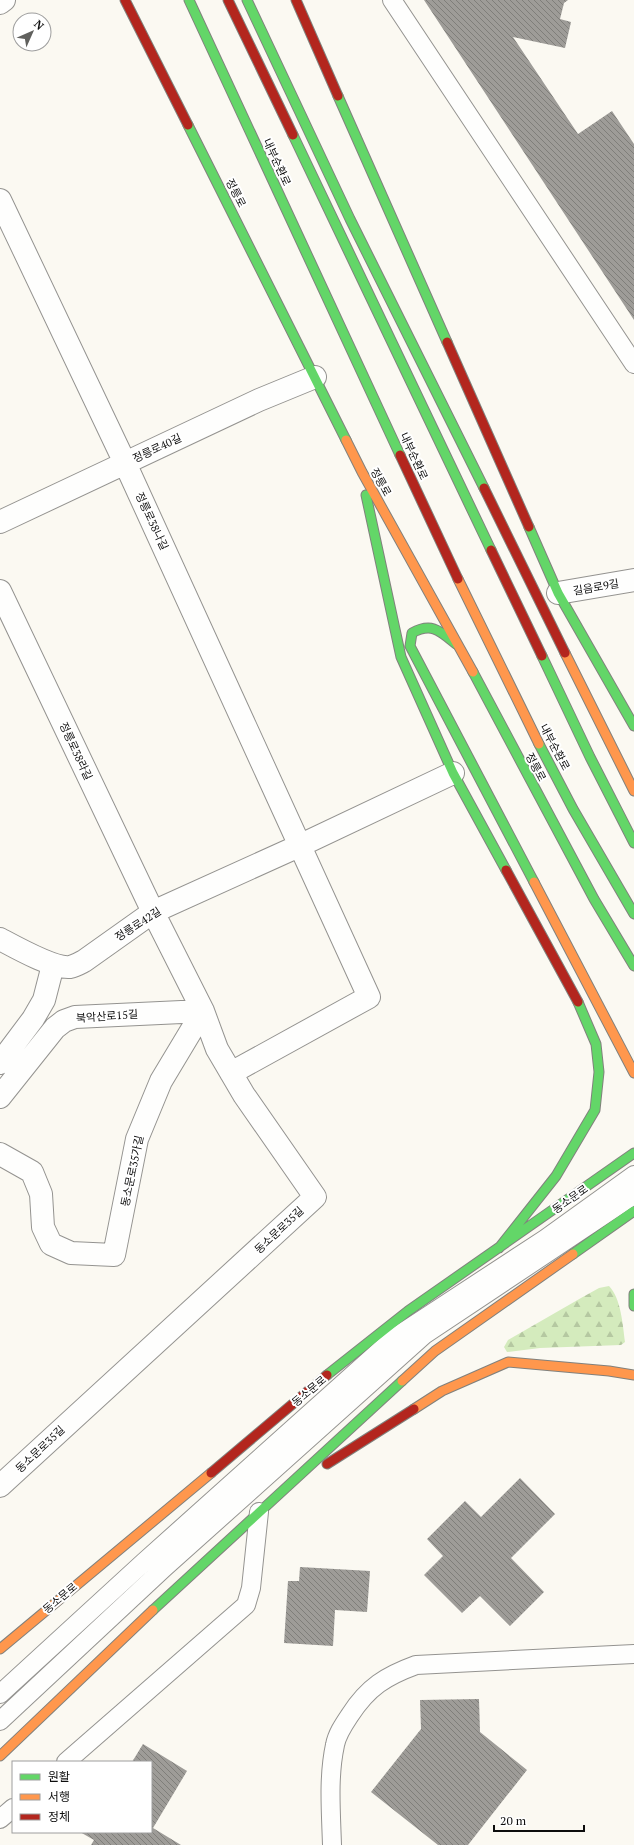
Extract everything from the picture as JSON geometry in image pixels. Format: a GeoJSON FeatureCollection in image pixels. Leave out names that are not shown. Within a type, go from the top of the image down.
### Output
{"type":"FeatureCollection","features":[{"type":"Feature","properties":{"kind":"main road","name":"정릉로"},"geometry":{"type":"LineString","coordinates":[[125,0],[362,472],[459,645],[594,899],[634,966]]}},
{"type":"Feature","properties":{"kind":"main road","name":"내부순환로"},"geometry":{"type":"LineString","coordinates":[[188,0],[524,716],[609,874],[634,914]]}},
{"type":"Feature","properties":{"kind":"main road"},"geometry":{"type":"LineString","coordinates":[[228,0],[590,757],[634,843]]}},
{"type":"Feature","properties":{"kind":"main road"},"geometry":{"type":"LineString","coordinates":[[247,0],[350,219],[634,791]]}},
{"type":"Feature","properties":{"kind":"main road"},"geometry":{"type":"LineString","coordinates":[[296,0],[558,593],[634,726]]}},
{"type":"Feature","properties":{"kind":"main road"},"geometry":{"type":"LineString","coordinates":[[362,472],[401,657],[453,773],[583,1011],[596,1044],[599,1072],[595,1110],[556,1176],[499,1248]]}},
{"type":"Feature","properties":{"kind":"main road"},"geometry":{"type":"LineString","coordinates":[[459,645],[433,628],[422,627],[412,633],[410,646],[634,1073]]}},
{"type":"Feature","properties":{"kind":"main road","name":"동소문로"},"geometry":{"type":"LineString","coordinates":[[0,1649],[384,1329],[634,1153]]}},
{"type":"Feature","properties":{"kind":"main road"},"geometry":{"type":"LineString","coordinates":[[0,1756],[190,1575],[435,1351],[634,1211]]}},
{"type":"Feature","properties":{"kind":"main road"},"geometry":{"type":"LineString","coordinates":[[634,1294],[634,1306]]}},
{"type":"Feature","properties":{"kind":"main road"},"geometry":{"type":"LineString","coordinates":[[259,1512],[325,1465],[442,1391],[508,1362],[609,1371],[634,1375]]}},
{"type":"Feature","properties":{"kind":"street"},"geometry":{"type":"LineString","coordinates":[[0,3],[4,0]]}},
{"type":"Feature","properties":{"kind":"street","name":"정릉로38나길"},"geometry":{"type":"LineString","coordinates":[[0,200],[125,463],[301,845]]}},
{"type":"Feature","properties":{"kind":"street","name":"정릉로40길"},"geometry":{"type":"LineString","coordinates":[[0,522],[258,400],[315,377]]}},
{"type":"Feature","properties":{"kind":"street","name":"길음로9길"},"geometry":{"type":"LineString","coordinates":[[558,593],[634,580]]}},
{"type":"Feature","properties":{"kind":"street","name":"정릉로38라길"},"geometry":{"type":"LineString","coordinates":[[0,591],[153,912]]}},
{"type":"Feature","properties":{"kind":"street","name":"정릉로42길"},"geometry":{"type":"LineString","coordinates":[[0,939],[53,964],[69,967],[84,961],[153,912],[301,845],[453,773]]}},
{"type":"Feature","properties":{"kind":"street"},"geometry":{"type":"LineString","coordinates":[[231,1073],[369,997],[301,845]]}},
{"type":"Feature","properties":{"kind":"street","name":"동소문로35길"},"geometry":{"type":"LineString","coordinates":[[0,1486],[315,1197],[244,1095],[217,1049],[203,1011],[153,912]]}},
{"type":"Feature","properties":{"kind":"street"},"geometry":{"type":"LineString","coordinates":[[0,1063],[33,1019],[44,1000],[53,964]]}},
{"type":"Feature","properties":{"kind":"street","name":"북악산로15길"},"geometry":{"type":"LineString","coordinates":[[0,1097],[55,1028],[64,1021],[75,1017],[203,1011]]}},
{"type":"Feature","properties":{"kind":"street","name":"동소문로35가길"},"geometry":{"type":"LineString","coordinates":[[0,1154],[32,1172],[41,1194],[43,1227],[51,1244],[71,1253],[114,1255],[137,1139],[161,1081],[203,1011]]}},
{"type":"Feature","properties":{"kind":"lane"},"geometry":{"type":"LineString","coordinates":[[392,0],[634,364]]}},
{"type":"Feature","properties":{"kind":"lane"},"geometry":{"type":"LineString","coordinates":[[0,1694],[144,1562],[394,1338],[545,1239],[634,1175]]}},
{"type":"Feature","properties":{"kind":"lane"},"geometry":{"type":"LineString","coordinates":[[0,1722],[235,1505],[424,1335],[634,1195]]}},
{"type":"Feature","properties":{"kind":"lane"},"geometry":{"type":"LineString","coordinates":[[368,1362],[384,1329]]}},
{"type":"Feature","properties":{"kind":"lane"},"geometry":{"type":"LineString","coordinates":[[190,1575],[235,1505]]}},
{"type":"Feature","properties":{"kind":"lane"},"geometry":{"type":"LineString","coordinates":[[67,1761],[246,1605],[252,1588],[259,1512]]}},
{"type":"Feature","properties":{"kind":"lane"},"geometry":{"type":"LineString","coordinates":[[65,1661],[112,1634],[162,1602]]}},
{"type":"Feature","properties":{"kind":"lane"},"geometry":{"type":"LineString","coordinates":[[332,1845],[331,1772],[335,1743],[344,1723],[358,1703],[373,1686],[393,1674],[416,1665],[634,1654]]}},
{"type":"Feature","properties":{"kind":"lane"},"geometry":{"type":"LineString","coordinates":[[0,1819],[12,1809]]}},
{"type":"Feature","properties":{"kind":"green space"},"geometry":{"type":"Polygon","coordinates":[[[609,1286],[613,1291],[621,1312],[625,1342],[621,1345],[540,1348],[507,1352],[504,1347],[508,1340],[599,1288],[609,1286]]]}},
{"type":"Feature","properties":{"kind":"building"},"geometry":{"type":"Polygon","coordinates":[[[424,0],[568,0],[564,3],[560,19],[571,22],[565,48],[513,37],[578,134],[612,111],[634,144],[634,320],[424,0]]]}},
{"type":"Feature","properties":{"kind":"building"},"geometry":{"type":"Polygon","coordinates":[[[520,1478],[555,1514],[511,1558],[544,1592],[510,1626],[480,1596],[462,1613],[424,1575],[443,1556],[427,1539],[465,1501],[481,1517],[520,1478]]]}},
{"type":"Feature","properties":{"kind":"building"},"geometry":{"type":"Polygon","coordinates":[[[300,1567],[370,1571],[367,1612],[335,1610],[333,1646],[284,1643],[288,1581],[299,1581],[300,1567]]]}},
{"type":"Feature","properties":{"kind":"building"},"geometry":{"type":"Polygon","coordinates":[[[479,1699],[480,1732],[527,1770],[468,1845],[438,1845],[371,1792],[421,1729],[420,1700],[479,1699]]]}},
{"type":"Feature","properties":{"kind":"building"},"geometry":{"type":"Polygon","coordinates":[[[143,1744],[187,1771],[153,1828],[181,1845],[91,1845],[94,1840],[82,1833],[152,1833],[152,1761],[133,1761],[143,1744]]]}},
{"type":"Feature","properties":{"kind":"traffic: fast"},"geometry":{"type":"LineString","coordinates":[[189,0],[400,455]]}},
{"type":"Feature","properties":{"kind":"traffic: fast"},"geometry":{"type":"LineString","coordinates":[[247,0],[350,219],[484,488]]}},
{"type":"Feature","properties":{"kind":"traffic: fast"},"geometry":{"type":"LineString","coordinates":[[338,96],[447,342]]}},
{"type":"Feature","properties":{"kind":"traffic: fast"},"geometry":{"type":"LineString","coordinates":[[188,125],[346,440]]}},
{"type":"Feature","properties":{"kind":"traffic: fast"},"geometry":{"type":"LineString","coordinates":[[293,135],[491,550]]}},
{"type":"Feature","properties":{"kind":"traffic: fast"},"geometry":{"type":"LineString","coordinates":[[366,495],[401,657],[453,773],[506,870]]}},
{"type":"Feature","properties":{"kind":"traffic: fast"},"geometry":{"type":"LineString","coordinates":[[529,527],[558,593],[634,726]]}},
{"type":"Feature","properties":{"kind":"traffic: fast"},"geometry":{"type":"LineString","coordinates":[[456,644],[440,632],[430,628],[425,628],[412,633],[410,646],[534,882]]}},
{"type":"Feature","properties":{"kind":"traffic: fast"},"geometry":{"type":"LineString","coordinates":[[542,656],[590,757],[634,843]]}},
{"type":"Feature","properties":{"kind":"traffic: fast"},"geometry":{"type":"LineString","coordinates":[[473,672],[594,899],[634,966]]}},
{"type":"Feature","properties":{"kind":"traffic: fast"},"geometry":{"type":"LineString","coordinates":[[539,744],[573,809],[634,914]]}},
{"type":"Feature","properties":{"kind":"traffic: fast"},"geometry":{"type":"LineString","coordinates":[[499,1248],[556,1176],[595,1110],[599,1072],[596,1044],[578,1002]]}},
{"type":"Feature","properties":{"kind":"traffic: fast"},"geometry":{"type":"LineString","coordinates":[[327,1375],[408,1311],[634,1153]]}},
{"type":"Feature","properties":{"kind":"traffic: fast"},"geometry":{"type":"LineString","coordinates":[[573,1254],[634,1211]]}},
{"type":"Feature","properties":{"kind":"traffic: fast"},"geometry":{"type":"LineString","coordinates":[[634,1294],[634,1306]]}},
{"type":"Feature","properties":{"kind":"traffic: fast"},"geometry":{"type":"LineString","coordinates":[[153,1610],[402,1381]]}},
{"type":"Feature","properties":{"kind":"traffic: slow"},"geometry":{"type":"LineString","coordinates":[[346,440],[362,472],[473,672]]}},
{"type":"Feature","properties":{"kind":"traffic: slow"},"geometry":{"type":"LineString","coordinates":[[458,579],[539,744]]}},
{"type":"Feature","properties":{"kind":"traffic: slow"},"geometry":{"type":"LineString","coordinates":[[565,653],[634,791]]}},
{"type":"Feature","properties":{"kind":"traffic: slow"},"geometry":{"type":"LineString","coordinates":[[534,882],[634,1073]]}},
{"type":"Feature","properties":{"kind":"traffic: slow"},"geometry":{"type":"LineString","coordinates":[[402,1381],[435,1351],[573,1254]]}},
{"type":"Feature","properties":{"kind":"traffic: slow"},"geometry":{"type":"LineString","coordinates":[[414,1409],[442,1391],[508,1362],[609,1371],[634,1375]]}},
{"type":"Feature","properties":{"kind":"traffic: slow"},"geometry":{"type":"LineString","coordinates":[[0,1649],[211,1473]]}},
{"type":"Feature","properties":{"kind":"traffic: slow"},"geometry":{"type":"LineString","coordinates":[[0,1756],[153,1610]]}},
{"type":"Feature","properties":{"kind":"traffic: jam"},"geometry":{"type":"LineString","coordinates":[[125,0],[188,125]]}},
{"type":"Feature","properties":{"kind":"traffic: jam"},"geometry":{"type":"LineString","coordinates":[[228,0],[293,135]]}},
{"type":"Feature","properties":{"kind":"traffic: jam"},"geometry":{"type":"LineString","coordinates":[[296,0],[338,96]]}},
{"type":"Feature","properties":{"kind":"traffic: jam"},"geometry":{"type":"LineString","coordinates":[[447,342],[529,527]]}},
{"type":"Feature","properties":{"kind":"traffic: jam"},"geometry":{"type":"LineString","coordinates":[[400,455],[458,579]]}},
{"type":"Feature","properties":{"kind":"traffic: jam"},"geometry":{"type":"LineString","coordinates":[[484,488],[565,653]]}},
{"type":"Feature","properties":{"kind":"traffic: jam"},"geometry":{"type":"LineString","coordinates":[[491,550],[542,656]]}},
{"type":"Feature","properties":{"kind":"traffic: jam"},"geometry":{"type":"LineString","coordinates":[[506,870],[578,1002]]}},
{"type":"Feature","properties":{"kind":"traffic: jam"},"geometry":{"type":"LineString","coordinates":[[211,1473],[327,1375]]}},
{"type":"Feature","properties":{"kind":"traffic: jam"},"geometry":{"type":"LineString","coordinates":[[327,1464],[414,1409]]}}]}
